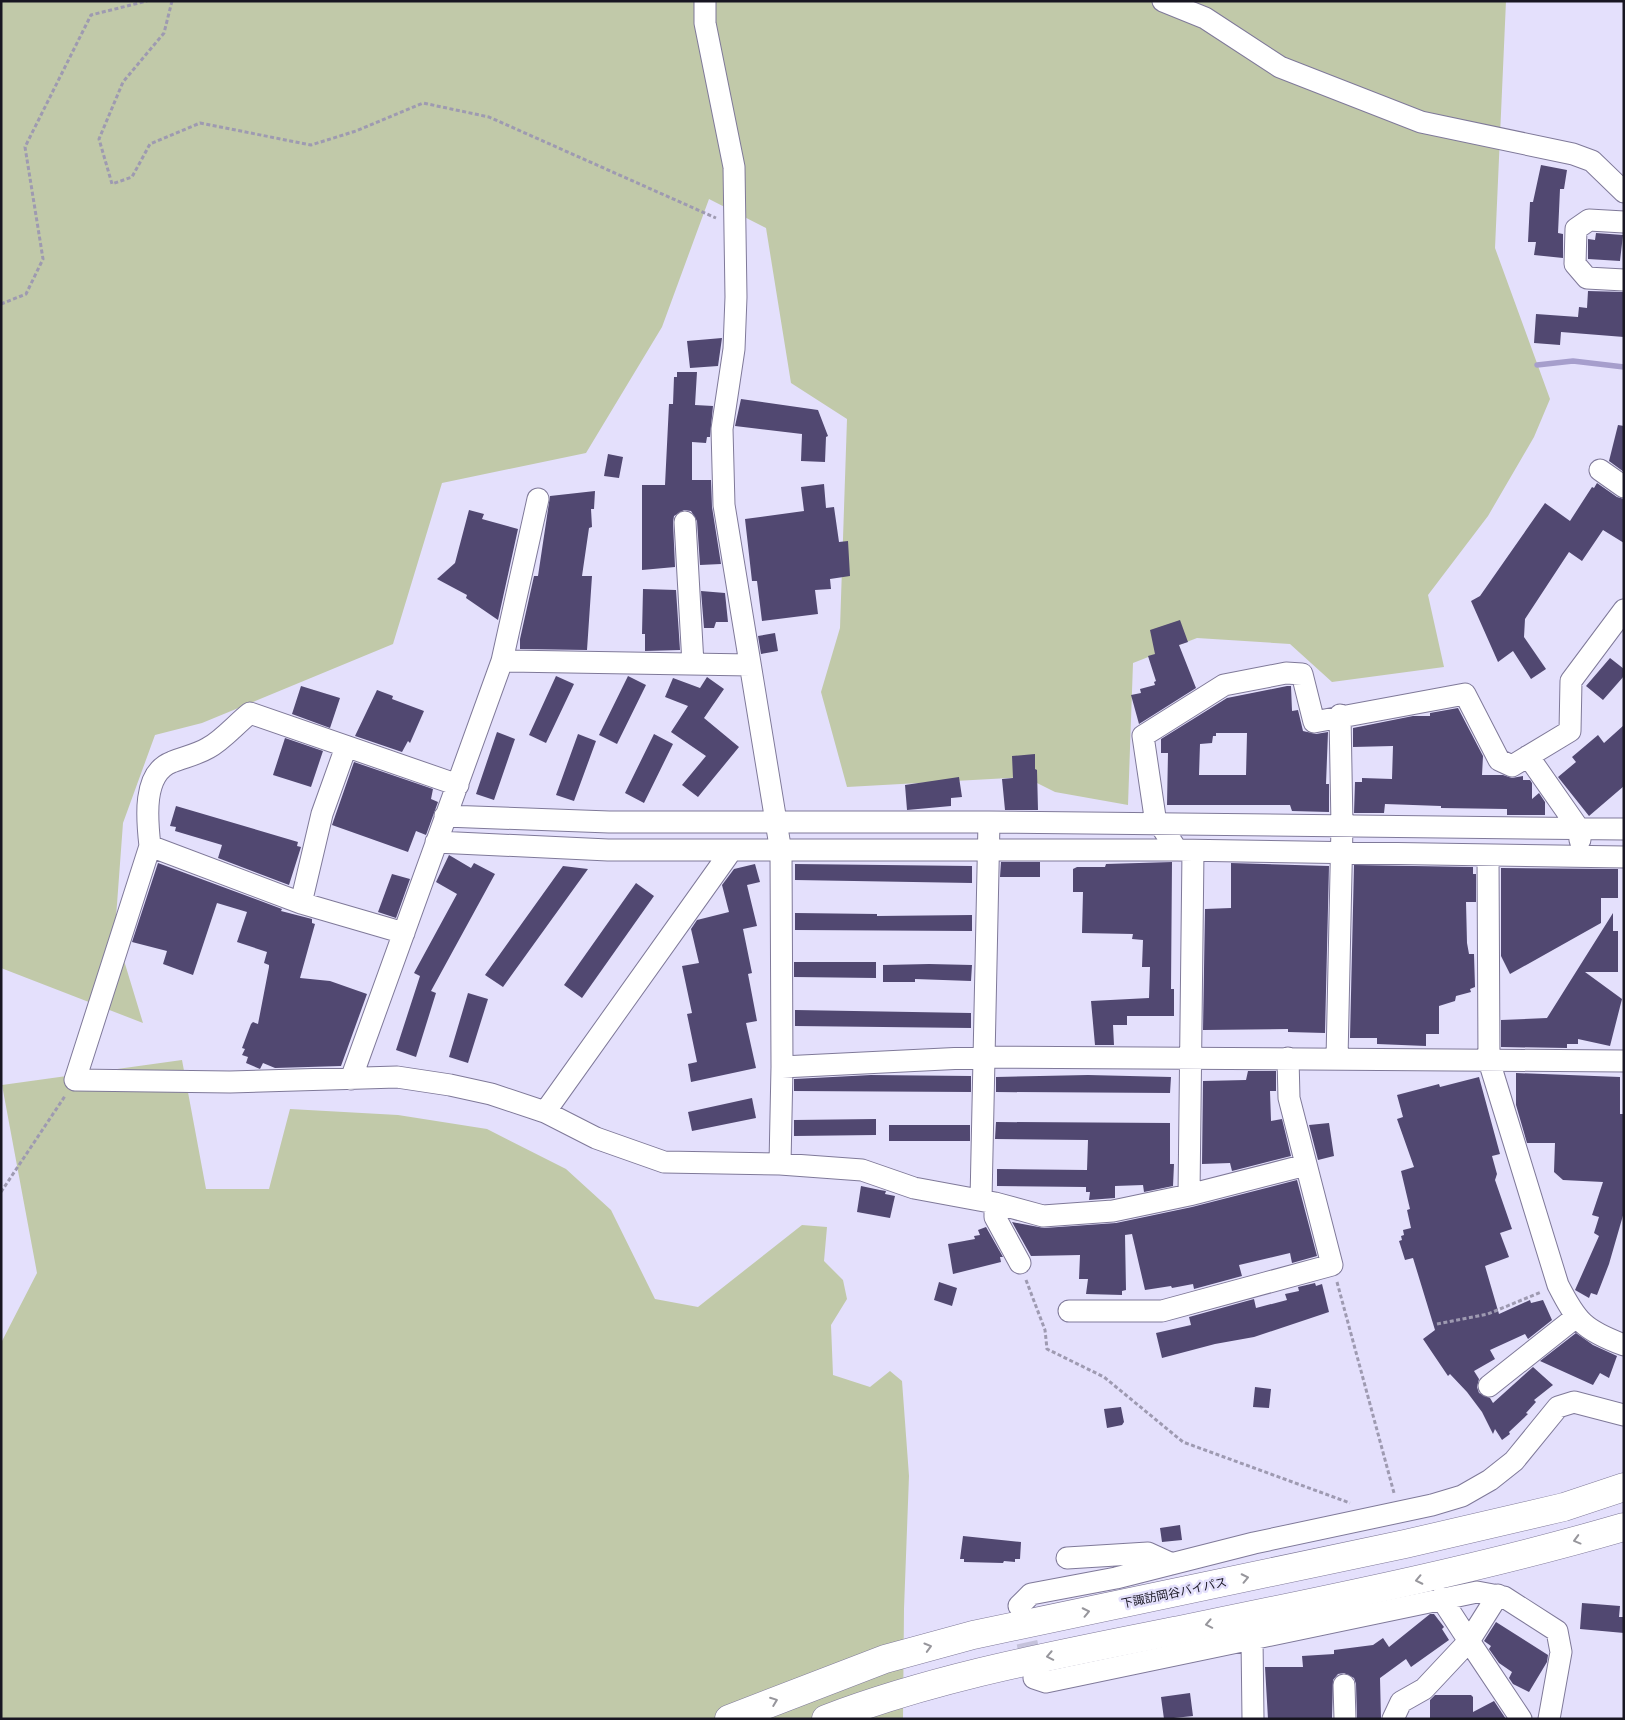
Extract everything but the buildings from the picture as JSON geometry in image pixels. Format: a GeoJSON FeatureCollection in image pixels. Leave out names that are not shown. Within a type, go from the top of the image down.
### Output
{"type":"FeatureCollection","features":[{"type":"Feature","properties":{"kind":"highway","name":"下諏訪岡谷バイパス"},"geometry":{"type":"LineString","coordinates":[[729,1719],[885,1659],[973,1635],[1424,1540],[1564,1507],[1624,1487]]}},
{"type":"Feature","properties":{"kind":"highway"},"geometry":{"type":"LineString","coordinates":[[826,1719],[882,1698],[1004,1665],[1446,1574],[1624,1527]]}},
{"type":"Feature","properties":{"kind":"street"},"geometry":{"type":"LineString","coordinates":[[705,1],[705,23],[734,167],[734,349],[722,429],[724,505],[781,852],[782,1067],[780,1164]]}},
{"type":"Feature","properties":{"kind":"street"},"geometry":{"type":"LineString","coordinates":[[1163,1],[1205,18],[1280,68],[1421,122],[1573,154],[1592,161],[1624,192]]}},
{"type":"Feature","properties":{"kind":"street"},"geometry":{"type":"LineString","coordinates":[[1624,222],[1589,220],[1576,229],[1575,264],[1587,278],[1624,280]]}},
{"type":"Feature","properties":{"kind":"street"},"geometry":{"type":"LineString","coordinates":[[1600,470],[1624,487]]}},
{"type":"Feature","properties":{"kind":"street"},"geometry":{"type":"LineString","coordinates":[[351,1079],[502,661],[538,499]]}},
{"type":"Feature","properties":{"kind":"street"},"geometry":{"type":"LineString","coordinates":[[685,522],[693,664]]}},
{"type":"Feature","properties":{"kind":"street"},"geometry":{"type":"LineString","coordinates":[[1189,1195],[1190,1058],[1185,850],[1160,825],[1155,817],[1143,736],[1224,685],[1286,673],[1302,674],[1314,722],[1465,694],[1499,760],[1512,766],[1570,731],[1571,681],[1624,610]]}},
{"type":"Feature","properties":{"kind":"street"},"geometry":{"type":"LineString","coordinates":[[502,661],[750,665]]}},
{"type":"Feature","properties":{"kind":"street"},"geometry":{"type":"LineString","coordinates":[[458,785],[250,713],[211,747],[190,758],[172,762],[160,769],[151,785],[147,824],[150,846],[75,1080],[230,1082],[397,1077],[450,1085],[491,1094],[546,1112],[596,1138],[664,1162],[780,1164],[862,1170],[914,1188],[988,1202],[1043,1216],[1113,1211],[1189,1195],[1306,1165]]}},
{"type":"Feature","properties":{"kind":"street"},"geometry":{"type":"LineString","coordinates":[[1337,1059],[1342,826],[1340,716]]}},
{"type":"Feature","properties":{"kind":"street"},"geometry":{"type":"LineString","coordinates":[[301,903],[322,814],[346,747]]}},
{"type":"Feature","properties":{"kind":"street"},"geometry":{"type":"LineString","coordinates":[[1528,756],[1579,829],[1581,856]]}},
{"type":"Feature","properties":{"kind":"street"},"geometry":{"type":"LineString","coordinates":[[445,816],[608,822],[989,822],[1624,830]]}},
{"type":"Feature","properties":{"kind":"street"},"geometry":{"type":"LineString","coordinates":[[608,822],[608,850]]}},
{"type":"Feature","properties":{"kind":"street"},"geometry":{"type":"LineString","coordinates":[[989,822],[985,1056],[988,1202],[1020,1263]]}},
{"type":"Feature","properties":{"kind":"street"},"geometry":{"type":"LineString","coordinates":[[436,842],[608,850],[781,852],[1185,850],[1341,854],[1624,857]]}},
{"type":"Feature","properties":{"kind":"street"},"geometry":{"type":"LineString","coordinates":[[150,846],[301,903],[404,933]]}},
{"type":"Feature","properties":{"kind":"street"},"geometry":{"type":"LineString","coordinates":[[546,1112],[731,851]]}},
{"type":"Feature","properties":{"kind":"street"},"geometry":{"type":"LineString","coordinates":[[1488,855],[1489,1061],[1558,1285],[1576,1317],[1597,1335],[1624,1344]]}},
{"type":"Feature","properties":{"kind":"street"},"geometry":{"type":"LineString","coordinates":[[782,1067],[985,1056],[1624,1061]]}},
{"type":"Feature","properties":{"kind":"street"},"geometry":{"type":"LineString","coordinates":[[1069,1311],[1162,1311],[1332,1266],[1289,1098],[1288,1058]]}},
{"type":"Feature","properties":{"kind":"street"},"geometry":{"type":"LineString","coordinates":[[1489,1386],[1576,1317]]}},
{"type":"Feature","properties":{"kind":"street"},"geometry":{"type":"LineString","coordinates":[[1019,1606],[1031,1594],[1116,1578],[1398,1507],[1462,1496],[1490,1480],[1514,1461],[1558,1406],[1574,1402],[1624,1415]]}},
{"type":"Feature","properties":{"kind":"street"},"geometry":{"type":"LineString","coordinates":[[1067,1558],[1148,1553],[1172,1564]]}},
{"type":"Feature","properties":{"kind":"street"},"geometry":{"type":"LineString","coordinates":[[1034,1678],[1046,1682],[1477,1592],[1504,1597],[1557,1631],[1561,1652],[1548,1719]]}},
{"type":"Feature","properties":{"kind":"street"},"geometry":{"type":"LineString","coordinates":[[1392,1719],[1401,1702],[1424,1689],[1469,1641],[1498,1596]]}},
{"type":"Feature","properties":{"kind":"street"},"geometry":{"type":"LineString","coordinates":[[1441,1598],[1521,1719]]}},
{"type":"Feature","properties":{"kind":"street"},"geometry":{"type":"LineString","coordinates":[[1252,1638],[1253,1719]]}},
{"type":"Feature","properties":{"kind":"street"},"geometry":{"type":"LineString","coordinates":[[1344,1685],[1345,1719]]}},
{"type":"Feature","properties":{"kind":"path"},"geometry":{"type":"LineString","coordinates":[[1,304],[26,294],[43,259],[25,147],[91,16],[147,1]]}},
{"type":"Feature","properties":{"kind":"path"},"geometry":{"type":"LineString","coordinates":[[172,1],[164,33],[123,82],[99,139],[112,184],[132,177],[150,144],[200,123],[311,145],[356,130],[423,103],[489,117],[735,226]]}},
{"type":"Feature","properties":{"kind":"path"},"geometry":{"type":"LineString","coordinates":[[1,1192],[75,1080]]}},
{"type":"Feature","properties":{"kind":"path"},"geometry":{"type":"LineString","coordinates":[[1020,1263],[1045,1330],[1047,1349],[1104,1377],[1183,1442],[1350,1503],[1360,1502]]}},
{"type":"Feature","properties":{"kind":"path"},"geometry":{"type":"LineString","coordinates":[[1332,1266],[1398,1507]]}},
{"type":"Feature","properties":{"kind":"path"},"geometry":{"type":"LineString","coordinates":[[1437,1324],[1488,1314],[1558,1285]]}},
{"type":"Feature","properties":{"kind":"green space"},"geometry":{"type":"Polygon","coordinates":[[[1,1],[1506,1],[1495,248],[1550,399],[1534,437],[1488,516],[1428,595],[1444,667],[1332,682],[1290,644],[1197,638],[1133,663],[1128,805],[1055,792],[1025,777],[847,787],[821,692],[840,628],[847,419],[791,383],[766,228],[709,199],[662,327],[586,453],[442,483],[393,644],[202,723],[155,735],[123,823],[115,931],[143,1023],[1,968],[1,1]]]}},
{"type":"Feature","properties":{"kind":"green space"},"geometry":{"type":"Polygon","coordinates":[[[182,1060],[206,1189],[269,1189],[290,1109],[398,1115],[487,1129],[566,1169],[611,1210],[655,1299],[698,1307],[802,1225],[827,1227],[824,1261],[843,1280],[847,1299],[831,1325],[833,1375],[870,1387],[890,1371],[902,1381],[909,1476],[904,1609],[903,1719],[1,1719],[1,1343],[37,1273],[2,1085],[182,1060]]]}},
{"type":"Feature","properties":{"kind":"waterway"},"geometry":{"type":"LineString","coordinates":[[1537,365],[1573,361],[1624,367]]}},
{"type":"Feature","properties":{"kind":"tunnel"},"geometry":{"type":"LineString","coordinates":[[1020,1611],[1034,1674]]}}]}
